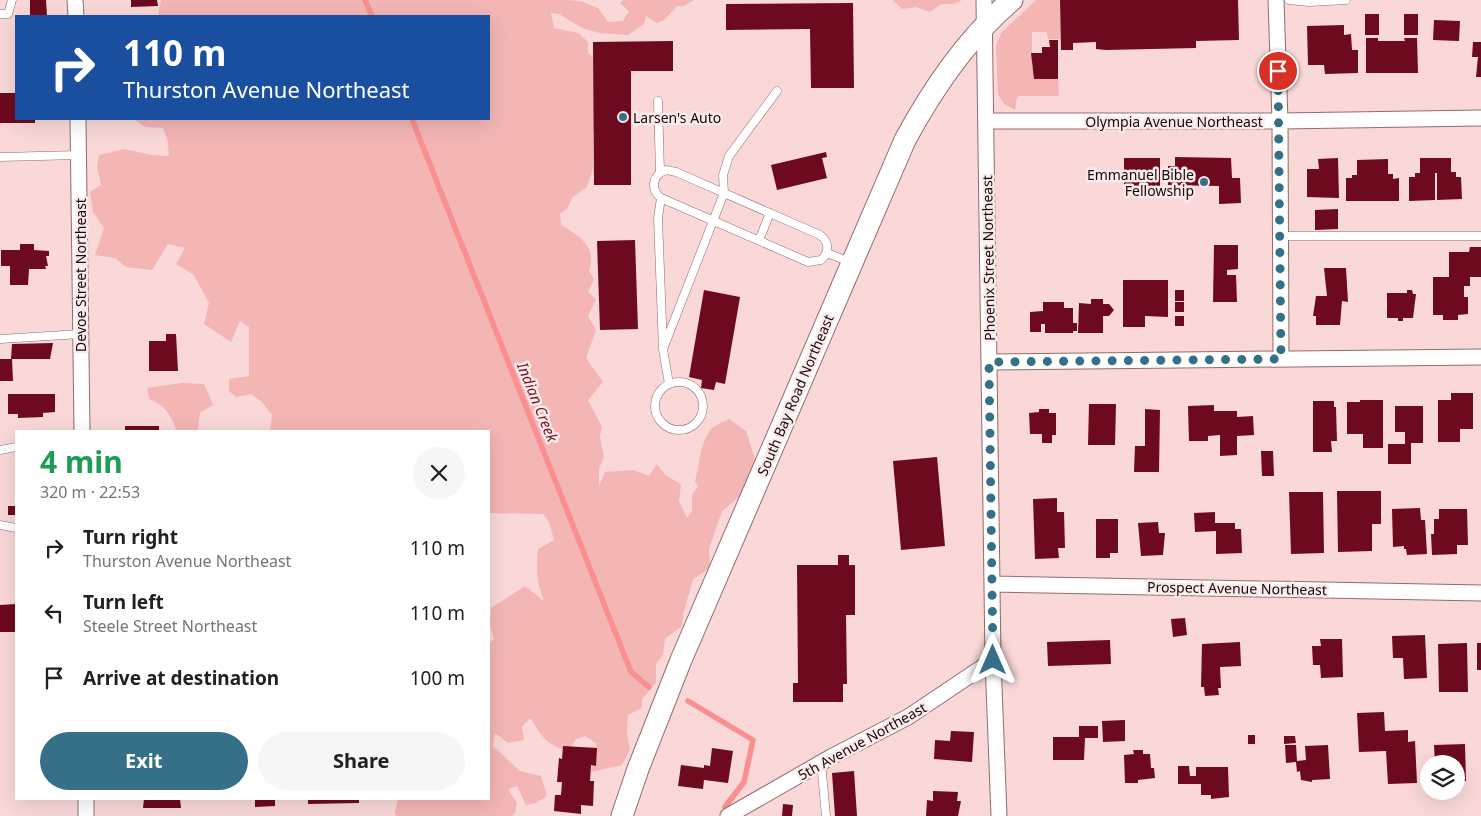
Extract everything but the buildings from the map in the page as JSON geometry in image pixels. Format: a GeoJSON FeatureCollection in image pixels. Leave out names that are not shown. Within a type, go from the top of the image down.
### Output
{"type":"FeatureCollection","features":[{"type":"Feature","properties":{"kind":"street"},"geometry":{"type":"LineString","coordinates":[[75,0],[76,15]]}},
{"type":"Feature","properties":{"kind":"street","name":"Phoenix Street Northeast"},"geometry":{"type":"LineString","coordinates":[[984,0],[994,584],[993,660],[999,816]]}},
{"type":"Feature","properties":{"kind":"street","name":"South Bay Road Northeast"},"geometry":{"type":"LineString","coordinates":[[622,816],[638,769],[681,660],[851,263],[913,125],[948,71],[983,26],[1012,0]]}},
{"type":"Feature","properties":{"kind":"street"},"geometry":{"type":"LineString","coordinates":[[1276,0],[1280,121],[1281,359]]}},
{"type":"Feature","properties":{"kind":"street","name":"Olympia Avenue Northeast"},"geometry":{"type":"LineString","coordinates":[[987,121],[1280,121],[1481,118]]}},
{"type":"Feature","properties":{"kind":"street","name":"Devoe Street Northeast"},"geometry":{"type":"LineString","coordinates":[[78,120],[82,430]]}},
{"type":"Feature","properties":{"kind":"street"},"geometry":{"type":"LineString","coordinates":[[989,362],[1481,357]]}},
{"type":"Feature","properties":{"kind":"street","name":"Prospect Avenue Northeast"},"geometry":{"type":"LineString","coordinates":[[994,584],[1481,593]]}},
{"type":"Feature","properties":{"kind":"street","name":"5th Avenue Northeast"},"geometry":{"type":"LineString","coordinates":[[728,816],[821,762],[908,717],[993,660]]}},
{"type":"Feature","properties":{"kind":"street"},"geometry":{"type":"LineString","coordinates":[[86,800],[86,816]]}},
{"type":"Feature","properties":{"kind":"lane"},"geometry":{"type":"LineString","coordinates":[[0,14],[8,14],[12,0]]}},
{"type":"Feature","properties":{"kind":"lane"},"geometry":{"type":"LineString","coordinates":[[1289,0],[1309,2],[1346,0]]}},
{"type":"Feature","properties":{"kind":"lane"},"geometry":{"type":"LineString","coordinates":[[663,349],[724,193],[722,175],[729,156],[777,91]]}},
{"type":"Feature","properties":{"kind":"lane"},"geometry":{"type":"LineString","coordinates":[[658,101],[660,173]]}},
{"type":"Feature","properties":{"kind":"lane"},"geometry":{"type":"LineString","coordinates":[[0,157],[78,155]]}},
{"type":"Feature","properties":{"kind":"lane"},"geometry":{"type":"LineString","coordinates":[[672,171],[724,193],[820,235],[827,244],[827,253],[821,260],[812,262],[661,198],[654,186],[655,178],[660,173],[672,171]]}},
{"type":"Feature","properties":{"kind":"lane"},"geometry":{"type":"LineString","coordinates":[[661,198],[658,218],[663,349],[669,384]]}},
{"type":"Feature","properties":{"kind":"lane"},"geometry":{"type":"LineString","coordinates":[[759,240],[770,213]]}},
{"type":"Feature","properties":{"kind":"lane"},"geometry":{"type":"LineString","coordinates":[[1281,236],[1481,236]]}},
{"type":"Feature","properties":{"kind":"lane"},"geometry":{"type":"LineString","coordinates":[[827,253],[851,263]]}},
{"type":"Feature","properties":{"kind":"lane"},"geometry":{"type":"LineString","coordinates":[[0,339],[80,334]]}},
{"type":"Feature","properties":{"kind":"lane"},"geometry":{"type":"LineString","coordinates":[[685,383],[692,386],[702,399],[702,414],[692,426],[676,430],[669,428],[657,418],[655,402],[662,388],[669,384],[685,383]]}},
{"type":"Feature","properties":{"kind":"lane"},"geometry":{"type":"LineString","coordinates":[[0,450],[15,448]]}},
{"type":"Feature","properties":{"kind":"lane"},"geometry":{"type":"LineString","coordinates":[[0,525],[15,528]]}},
{"type":"Feature","properties":{"kind":"lane"},"geometry":{"type":"LineString","coordinates":[[821,762],[826,816]]}},
{"type":"Feature","properties":{"kind":"shaded area"},"geometry":{"type":"Polygon","coordinates":[[[161,0],[567,0],[580,1],[598,8],[608,22],[623,21],[629,11],[620,3],[623,0],[694,0],[684,6],[677,6],[664,20],[657,23],[646,16],[644,24],[628,35],[600,33],[582,28],[559,14],[551,13],[554,28],[578,33],[588,42],[588,53],[593,57],[598,111],[593,131],[593,168],[587,187],[573,197],[567,209],[560,214],[561,225],[585,243],[591,256],[589,271],[594,279],[588,292],[596,299],[588,316],[596,330],[586,358],[603,382],[588,400],[602,427],[600,437],[604,457],[599,469],[599,486],[605,472],[633,470],[649,476],[657,464],[665,475],[681,484],[679,501],[687,518],[692,511],[692,494],[698,487],[695,481],[701,450],[706,438],[710,430],[729,419],[746,431],[758,468],[750,488],[722,511],[709,549],[710,568],[693,579],[682,626],[665,639],[663,655],[656,664],[656,683],[642,699],[642,708],[628,715],[627,732],[630,749],[622,765],[591,772],[597,744],[585,736],[576,739],[568,751],[561,749],[545,739],[530,718],[522,727],[524,740],[508,743],[495,733],[493,746],[520,771],[541,776],[547,796],[536,803],[526,805],[517,786],[508,789],[517,803],[515,813],[512,816],[396,816],[398,800],[490,800],[490,643],[494,639],[490,625],[491,608],[525,586],[544,601],[538,581],[537,557],[538,549],[554,540],[549,522],[543,514],[490,513],[490,430],[270,430],[272,415],[262,402],[251,394],[236,397],[229,391],[229,379],[249,376],[249,327],[240,321],[231,342],[204,324],[209,303],[194,275],[176,264],[185,248],[168,244],[152,270],[126,267],[115,258],[95,255],[104,228],[93,212],[90,192],[101,185],[97,167],[99,155],[125,149],[151,155],[169,156],[168,142],[163,128],[145,127],[135,120],[490,120],[490,15],[158,15],[161,0]]]}},
{"type":"Feature","properties":{"kind":"shaded area"},"geometry":{"type":"Polygon","coordinates":[[[893,0],[962,0],[954,4],[941,4],[930,12],[916,7],[902,9],[893,0]]]}},
{"type":"Feature","properties":{"kind":"shaded area"},"geometry":{"type":"Polygon","coordinates":[[[1036,0],[1060,0],[1060,39],[1048,39],[1047,32],[1032,32],[1032,68],[1034,69],[1034,79],[1058,79],[1059,96],[1020,96],[1017,97],[1015,110],[1004,104],[998,94],[996,46],[1001,33],[1036,0]]]}},
{"type":"Feature","properties":{"kind":"shaded area"},"geometry":{"type":"Polygon","coordinates":[[[182,383],[204,384],[213,405],[200,413],[198,430],[177,430],[167,411],[149,399],[147,388],[182,383]]]}},
{"type":"Feature","properties":{"kind":"waterway","name":"Indian Creek"},"geometry":{"type":"LineString","coordinates":[[365,0],[372,15]]}},
{"type":"Feature","properties":{"kind":"waterway","name":"Indian Creek"},"geometry":{"type":"LineString","coordinates":[[412,120],[631,672],[649,687]]}},
{"type":"Feature","properties":{"kind":"waterway","name":"Indian Creek"},"geometry":{"type":"LineString","coordinates":[[688,701],[753,740],[744,782],[725,807]]}},
{"type":"Feature","properties":{"kind":"place","name":"Larsen's Auto"},"geometry":{"type":"Point","coordinates":[623,117]}},
{"type":"Feature","properties":{"kind":"place","name":"Emmanuel Bible Fellowship"},"geometry":{"type":"Point","coordinates":[1204,182]}},
{"type":"Feature","properties":{"kind":"route"},"geometry":{"type":"LineString","coordinates":[[993,660],[994,584],[989,362],[1281,359],[1278,71]]}}]}
